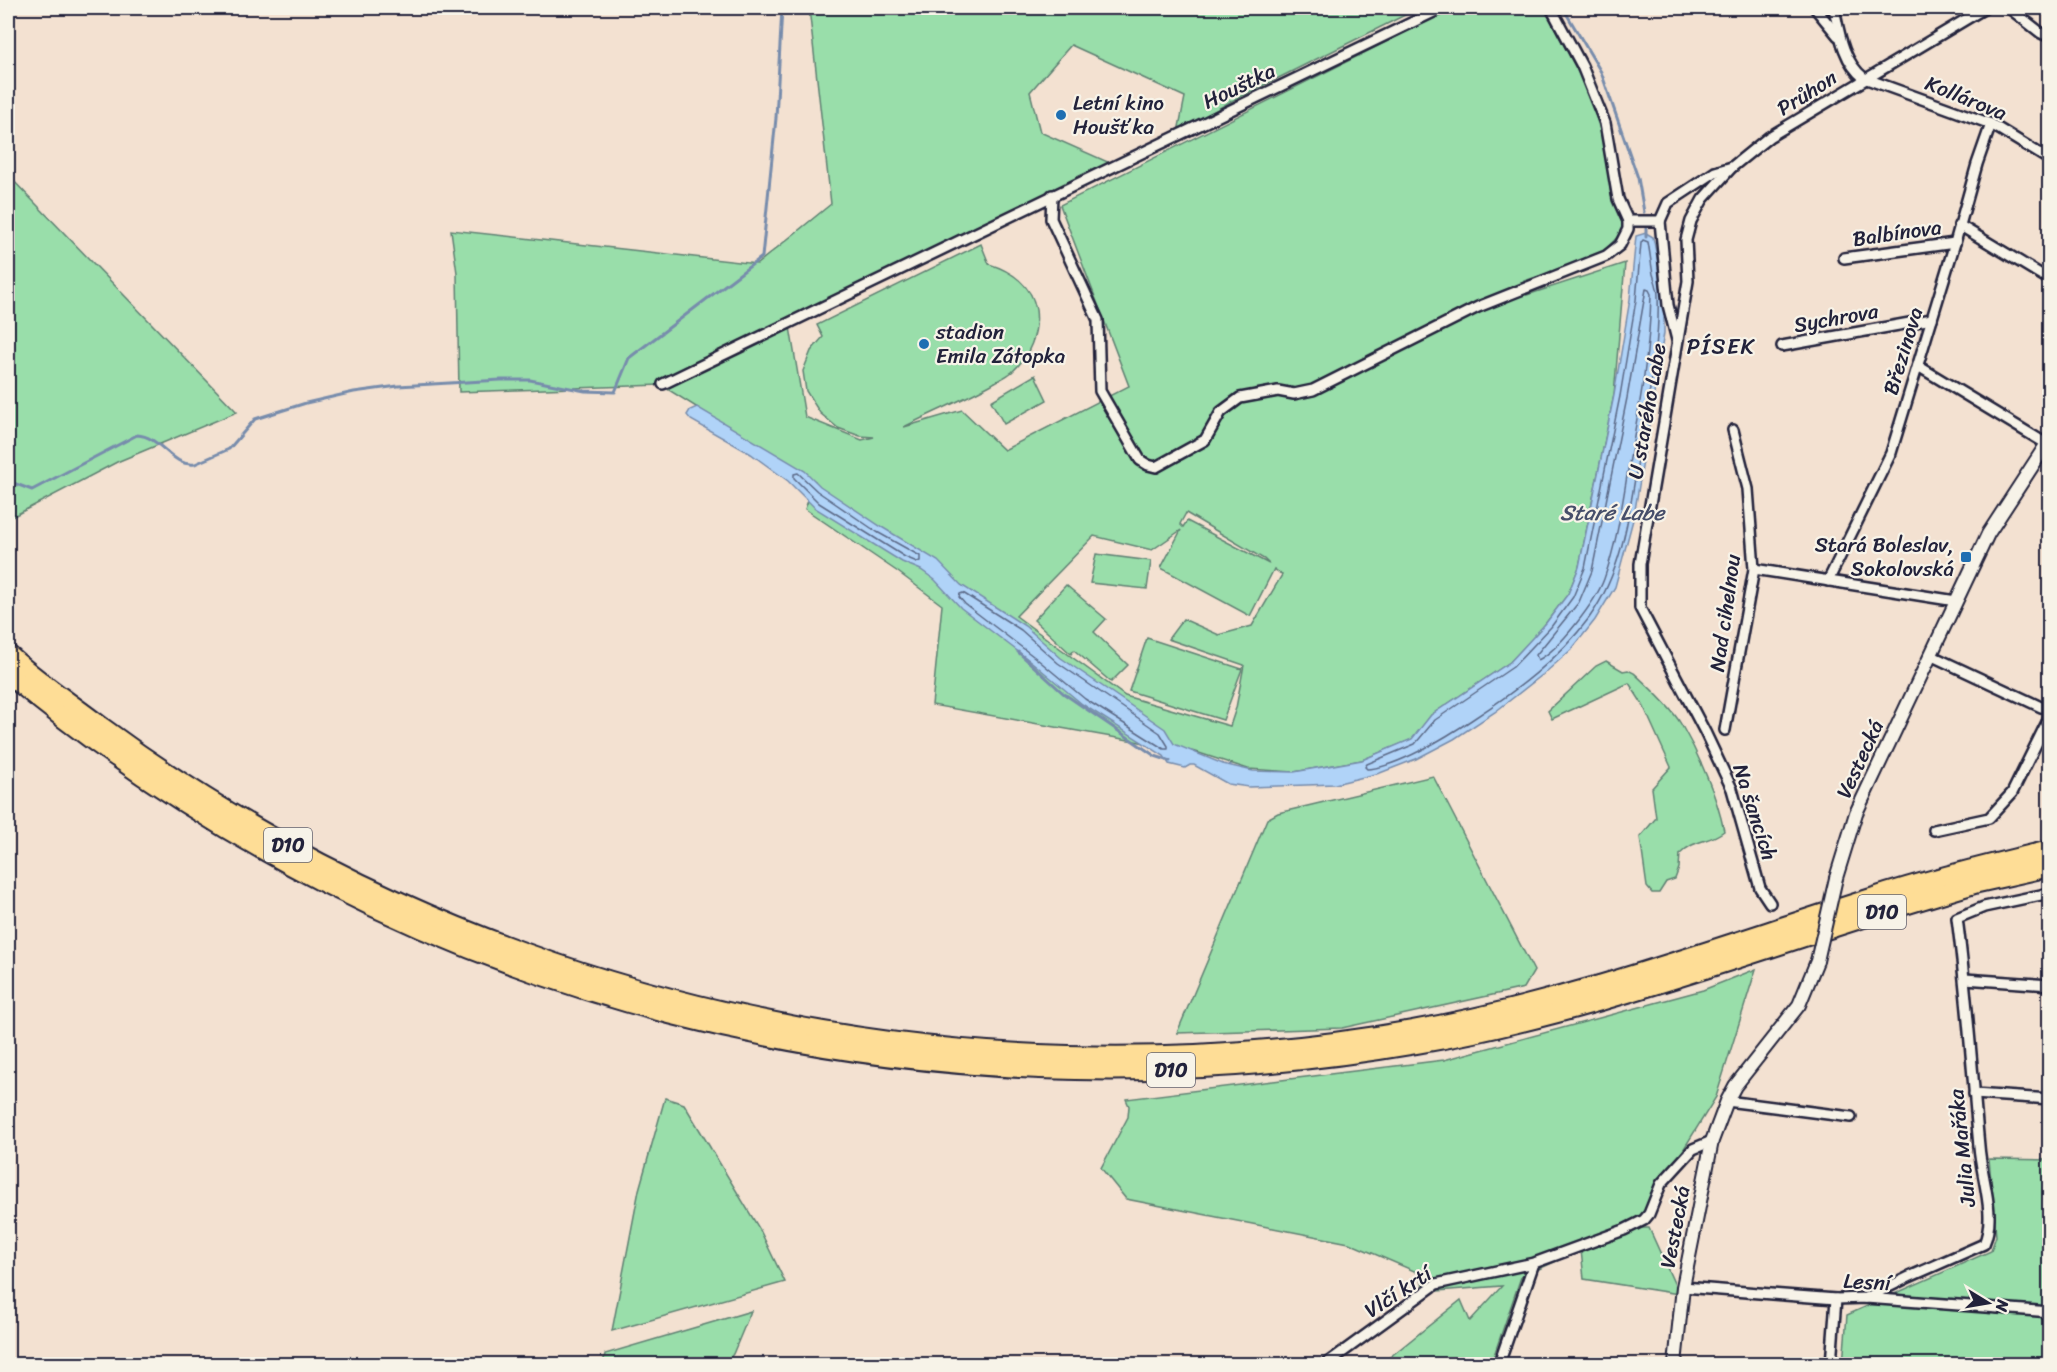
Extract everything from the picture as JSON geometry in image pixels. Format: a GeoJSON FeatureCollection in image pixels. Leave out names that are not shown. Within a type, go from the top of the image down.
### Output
{"type":"FeatureCollection","features":[{"type":"Feature","properties":{"kind":"highway","name":"D10"},"geometry":{"type":"LineString","coordinates":[[8,654],[139,754],[226,811],[394,899],[597,985],[762,1036],[825,1048],[919,1061],[1049,1070],[1150,1071],[1280,1063],[1420,1044],[1551,1015],[1913,885],[2049,850]]}},
{"type":"Feature","properties":{"kind":"highway","name":"D10"},"geometry":{"type":"LineString","coordinates":[[8,674],[49,709],[123,764],[289,865],[373,908],[457,945],[531,972],[597,985]]}},
{"type":"Feature","properties":{"kind":"highway","name":"D10"},"geometry":{"type":"LineString","coordinates":[[1718,956],[1978,883],[2049,867]]}},
{"type":"Feature","properties":{"kind":"street","name":"Houštka"},"geometry":{"type":"LineString","coordinates":[[663,384],[1442,8]]}},
{"type":"Feature","properties":{"kind":"street"},"geometry":{"type":"LineString","coordinates":[[1052,195],[1051,219],[1098,320],[1100,391],[1140,460],[1156,467],[1199,444],[1209,434],[1221,412],[1240,398],[1278,391],[1294,394],[1313,390],[1478,307],[1606,256],[1620,245],[1628,229],[1628,220],[1618,199],[1605,123],[1582,66],[1551,8]]}},
{"type":"Feature","properties":{"kind":"street"},"geometry":{"type":"LineString","coordinates":[[1815,8],[1840,37]]}},
{"type":"Feature","properties":{"kind":"street"},"geometry":{"type":"LineString","coordinates":[[1834,8],[1840,37],[1854,71],[1864,78]]}},
{"type":"Feature","properties":{"kind":"street","name":"Průhon"},"geometry":{"type":"LineString","coordinates":[[1660,221],[1668,203],[1715,172],[1732,167],[1769,137],[1864,78],[1985,8]]}},
{"type":"Feature","properties":{"kind":"street"},"geometry":{"type":"LineString","coordinates":[[2009,8],[2049,37]]}},
{"type":"Feature","properties":{"kind":"street","name":"Kollárova"},"geometry":{"type":"LineString","coordinates":[[1864,78],[1991,124],[2049,160]]}},
{"type":"Feature","properties":{"kind":"street","name":"Březinova"},"geometry":{"type":"LineString","coordinates":[[1828,580],[1891,453],[1991,124]]}},
{"type":"Feature","properties":{"kind":"street","name":"U starého Labe"},"geometry":{"type":"LineString","coordinates":[[1705,732],[1640,608],[1640,564],[1688,281],[1686,240],[1691,221],[1703,199],[1732,167]]}},
{"type":"Feature","properties":{"kind":"street"},"geometry":{"type":"LineString","coordinates":[[1628,220],[1660,221],[1668,304],[1678,343]]}},
{"type":"Feature","properties":{"kind":"street"},"geometry":{"type":"LineString","coordinates":[[1959,225],[2049,280]]}},
{"type":"Feature","properties":{"kind":"street","name":"Balbínova"},"geometry":{"type":"LineString","coordinates":[[1844,258],[1955,243]]}},
{"type":"Feature","properties":{"kind":"street","name":"Sychrova"},"geometry":{"type":"LineString","coordinates":[[1782,346],[1932,319]]}},
{"type":"Feature","properties":{"kind":"street"},"geometry":{"type":"LineString","coordinates":[[1918,366],[2048,443]]}},
{"type":"Feature","properties":{"kind":"street","name":"Nad cihelnou"},"geometry":{"type":"LineString","coordinates":[[1725,730],[1754,569],[1748,489],[1733,430]]}},
{"type":"Feature","properties":{"kind":"street","name":"Vestecká"},"geometry":{"type":"LineString","coordinates":[[1675,1365],[1683,1287],[1712,1141],[1727,1101],[1749,1066],[1799,1005],[1817,961],[1836,878],[1856,813],[1988,534],[2048,443]]}},
{"type":"Feature","properties":{"kind":"street"},"geometry":{"type":"LineString","coordinates":[[1754,569],[1956,601]]}},
{"type":"Feature","properties":{"kind":"street"},"geometry":{"type":"LineString","coordinates":[[1930,655],[2049,708]]}},
{"type":"Feature","properties":{"kind":"street"},"geometry":{"type":"LineString","coordinates":[[1934,830],[1989,818],[2012,794],[2049,716]]}},
{"type":"Feature","properties":{"kind":"street","name":"Na šancích"},"geometry":{"type":"LineString","coordinates":[[1705,732],[1732,789],[1760,888],[1770,903]]}},
{"type":"Feature","properties":{"kind":"street","name":"Julia Mařáka"},"geometry":{"type":"LineString","coordinates":[[1866,1298],[1984,1244],[1989,1234],[1987,1192],[1980,1160],[1965,979],[1957,918],[1984,907],[2049,893]]}},
{"type":"Feature","properties":{"kind":"street"},"geometry":{"type":"LineString","coordinates":[[1965,979],[2049,985]]}},
{"type":"Feature","properties":{"kind":"street"},"geometry":{"type":"LineString","coordinates":[[1974,1094],[2049,1099]]}},
{"type":"Feature","properties":{"kind":"street"},"geometry":{"type":"LineString","coordinates":[[1727,1101],[1851,1117]]}},
{"type":"Feature","properties":{"kind":"street","name":"Vlčí krtí"},"geometry":{"type":"LineString","coordinates":[[1326,1365],[1436,1284],[1534,1263],[1624,1230],[1644,1220],[1662,1184],[1693,1149],[1712,1141]]}},
{"type":"Feature","properties":{"kind":"street"},"geometry":{"type":"LineString","coordinates":[[1499,1365],[1534,1263]]}},
{"type":"Feature","properties":{"kind":"street"},"geometry":{"type":"LineString","coordinates":[[1893,1286],[1891,1293],[1893,1302]]}},
{"type":"Feature","properties":{"kind":"street","name":"Lesní"},"geometry":{"type":"LineString","coordinates":[[1683,1287],[2049,1312]]}},
{"type":"Feature","properties":{"kind":"street"},"geometry":{"type":"LineString","coordinates":[[1831,1365],[1836,1299]]}},
{"type":"Feature","properties":{"kind":"green space"},"geometry":{"type":"Polygon","coordinates":[[[809,8],[1234,8],[1247,14],[1249,8],[1419,8],[1230,102],[1178,132],[1185,97],[1071,45],[1030,92],[1040,132],[1110,163],[790,327],[805,417],[862,440],[874,437],[860,436],[838,428],[820,413],[806,391],[803,371],[811,351],[823,337],[817,325],[981,244],[989,264],[1012,275],[1030,293],[1037,319],[1032,344],[1012,372],[904,427],[962,410],[1004,450],[1129,386],[1060,205],[1454,8],[1544,8],[1588,91],[1604,143],[1611,196],[1634,220],[1598,257],[1524,281],[1527,295],[1625,263],[1614,395],[1579,567],[1568,594],[1542,628],[1510,662],[1431,715],[1413,739],[1362,760],[1294,772],[1248,769],[1196,752],[932,705],[942,605],[805,509],[815,481],[661,385],[459,392],[457,273],[451,230],[757,264],[831,204],[809,8]],[[1186,513],[1180,524],[1183,527],[1187,521],[1269,564],[1264,559],[1186,513]],[[1181,530],[1152,550],[1094,536],[1016,616],[1125,696],[1230,726],[1236,708],[1244,665],[1168,639],[1183,619],[1219,635],[1252,626],[1282,575],[1274,569],[1250,616],[1161,568],[1181,530]]]}},
{"type":"Feature","properties":{"kind":"green space"},"geometry":{"type":"Polygon","coordinates":[[[8,175],[237,412],[117,462],[8,519],[8,175]]]}},
{"type":"Feature","properties":{"kind":"green space"},"geometry":{"type":"Polygon","coordinates":[[[1035,375],[1047,400],[1004,424],[991,401],[1035,375]]]}},
{"type":"Feature","properties":{"kind":"green space"},"geometry":{"type":"Polygon","coordinates":[[[1096,554],[1151,561],[1147,589],[1090,583],[1096,554]]]}},
{"type":"Feature","properties":{"kind":"green space"},"geometry":{"type":"Polygon","coordinates":[[[1066,585],[1106,619],[1094,632],[1128,665],[1111,682],[1074,650],[1071,654],[1034,620],[1066,585]]]}},
{"type":"Feature","properties":{"kind":"green space"},"geometry":{"type":"Polygon","coordinates":[[[1147,638],[1242,669],[1223,720],[1129,691],[1147,638]]]}},
{"type":"Feature","properties":{"kind":"green space"},"geometry":{"type":"Polygon","coordinates":[[[1606,661],[1623,671],[1628,670],[1634,673],[1677,718],[1707,776],[1724,831],[1685,849],[1680,854],[1675,879],[1666,882],[1659,893],[1652,893],[1647,887],[1640,837],[1656,818],[1652,788],[1671,767],[1643,705],[1629,683],[1552,719],[1548,711],[1596,666],[1606,661]]]}},
{"type":"Feature","properties":{"kind":"green space"},"geometry":{"type":"Polygon","coordinates":[[[1433,776],[1534,971],[1524,988],[1342,1028],[1177,1033],[1267,819],[1278,813],[1433,776]]]}},
{"type":"Feature","properties":{"kind":"green space"},"geometry":{"type":"Polygon","coordinates":[[[1756,969],[1716,1097],[1641,1218],[1621,1228],[1649,1228],[1679,1294],[1584,1279],[1581,1250],[1521,1277],[1491,1364],[1388,1364],[1385,1361],[1461,1300],[1470,1321],[1502,1286],[1425,1292],[1419,1273],[1349,1243],[1126,1199],[1101,1168],[1128,1117],[1129,1106],[1126,1099],[1444,1060],[1703,990],[1756,969]]]}},
{"type":"Feature","properties":{"kind":"green space"},"geometry":{"type":"Polygon","coordinates":[[[665,1098],[684,1104],[760,1230],[785,1282],[612,1331],[639,1190],[665,1098]]]}},
{"type":"Feature","properties":{"kind":"green space"},"geometry":{"type":"Polygon","coordinates":[[[1989,1159],[2049,1160],[2049,1364],[1843,1364],[1847,1315],[1991,1251],[1996,1236],[1989,1159]]]}},
{"type":"Feature","properties":{"kind":"green space"},"geometry":{"type":"Polygon","coordinates":[[[751,1311],[733,1354],[726,1364],[603,1364],[605,1354],[751,1311]]]}},
{"type":"Feature","properties":{"kind":"water","name":"Staré Labe"},"geometry":{"type":"Polygon","coordinates":[[[1646,233],[1653,237],[1664,292],[1664,333],[1634,516],[1615,587],[1595,620],[1572,649],[1495,712],[1454,739],[1416,759],[1380,773],[1335,784],[1249,787],[1228,784],[1194,765],[1185,768],[1169,764],[1164,756],[1082,704],[961,608],[935,580],[815,508],[788,481],[751,454],[691,420],[687,415],[690,410],[697,407],[805,471],[820,486],[938,561],[961,585],[1025,626],[1061,658],[1165,729],[1174,744],[1223,764],[1253,771],[1294,772],[1362,760],[1412,739],[1431,715],[1510,662],[1546,623],[1568,594],[1579,567],[1614,395],[1630,299],[1636,236],[1646,233]]]}},
{"type":"Feature","properties":{"kind":"waterway"},"geometry":{"type":"LineString","coordinates":[[8,481],[32,490],[137,435],[153,440],[179,461],[195,464],[229,449],[255,419],[306,403],[354,392],[398,386],[501,380],[530,380],[585,391],[615,392],[629,358],[762,257],[776,118],[782,8]]}},
{"type":"Feature","properties":{"kind":"waterway"},"geometry":{"type":"LineString","coordinates":[[1563,8],[1601,72],[1638,178],[1644,212]]}},
{"type":"Feature","properties":{"kind":"waterway"},"geometry":{"type":"LineString","coordinates":[[1646,225],[1646,237]]}},
{"type":"Feature","properties":{"kind":"waterway"},"geometry":{"type":"LineString","coordinates":[[1018,652],[1063,693],[1155,756],[1170,761]]}},
{"type":"Feature","properties":{"kind":"place","name":"Letní kino Houšťka"},"geometry":{"type":"Point","coordinates":[1061,115]}},
{"type":"Feature","properties":{"kind":"place","name":"stadion Emila Zátopka"},"geometry":{"type":"Point","coordinates":[924,344]}},
{"type":"Feature","properties":{"kind":"place","name":"Stará Boleslav, Sokolovská"},"geometry":{"type":"Point","coordinates":[1966,557]}},
{"type":"Feature","properties":{"kind":"district","name":"PÍSEK"},"geometry":{"type":"Point","coordinates":[1721,346]}}]}
